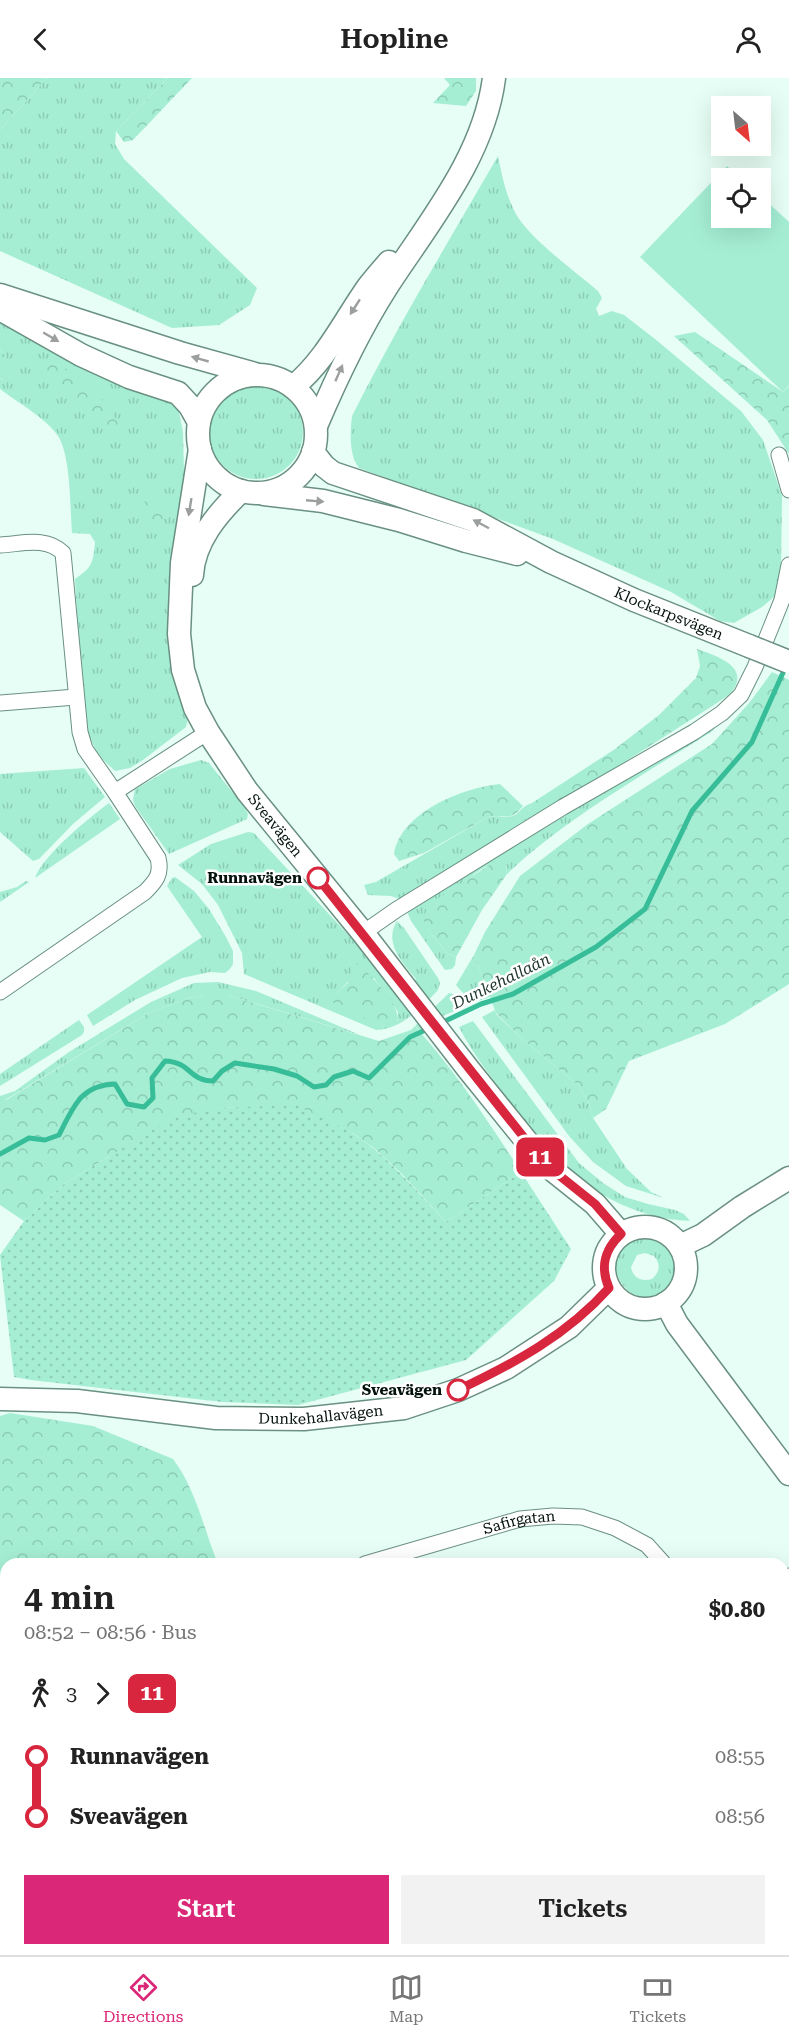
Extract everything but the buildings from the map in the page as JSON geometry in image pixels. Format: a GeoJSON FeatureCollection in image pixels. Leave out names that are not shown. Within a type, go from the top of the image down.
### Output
{"type":"FeatureCollection","features":[{"type":"Feature","properties":{"kind":"street"},"geometry":{"type":"LineString","coordinates":[[195,708],[190,630],[193,569],[203,535],[222,509],[249,492],[277,489],[304,470],[313,452],[316,426],[343,365],[375,308],[457,179],[476,143],[492,99],[494,78]]}},
{"type":"Feature","properties":{"kind":"street"},"geometry":{"type":"LineString","coordinates":[[293,387],[305,376],[337,335],[368,287],[457,179]]}},
{"type":"Feature","properties":{"kind":"street"},"geometry":{"type":"LineString","coordinates":[[0,295],[180,353],[256,375],[276,378],[293,387],[308,404],[316,426]]}},
{"type":"Feature","properties":{"kind":"street"},"geometry":{"type":"LineString","coordinates":[[0,309],[81,355],[129,377],[178,393],[190,406],[199,422]]}},
{"type":"Feature","properties":{"kind":"street"},"geometry":{"type":"LineString","coordinates":[[256,375],[233,380],[219,388],[208,400],[199,422],[198,435],[203,459],[223,482],[249,492],[323,501],[551,562]]}},
{"type":"Feature","properties":{"kind":"street"},"geometry":{"type":"LineString","coordinates":[[195,708],[183,670],[179,634],[182,563],[200,449]]}},
{"type":"Feature","properties":{"kind":"street"},"geometry":{"type":"LineString","coordinates":[[313,452],[333,473],[472,520],[551,562]]}},
{"type":"Feature","properties":{"kind":"street"},"geometry":{"type":"LineString","coordinates":[[779,455],[789,490]]}},
{"type":"Feature","properties":{"kind":"street"},"geometry":{"type":"LineString","coordinates":[[0,545],[45,542],[55,545],[63,553],[76,697],[80,732],[85,749],[158,858],[161,868],[157,880],[145,892],[0,992]]}},
{"type":"Feature","properties":{"kind":"street","name":"Klockarpsvägen"},"geometry":{"type":"LineString","coordinates":[[551,562],[634,600],[789,662]]}},
{"type":"Feature","properties":{"kind":"street"},"geometry":{"type":"LineString","coordinates":[[363,933],[396,910],[563,807],[694,732],[722,713],[741,695],[755,667],[782,600],[789,566]]}},
{"type":"Feature","properties":{"kind":"street"},"geometry":{"type":"LineString","coordinates":[[0,703],[76,697]]}},
{"type":"Feature","properties":{"kind":"street","name":"Sveavägen"},"geometry":{"type":"LineString","coordinates":[[195,708],[247,791],[363,933],[545,1164],[595,1204],[621,1234]]}},
{"type":"Feature","properties":{"kind":"street"},"geometry":{"type":"LineString","coordinates":[[115,792],[208,732]]}},
{"type":"Feature","properties":{"kind":"street"},"geometry":{"type":"LineString","coordinates":[[680,1246],[703,1235],[789,1178]]}},
{"type":"Feature","properties":{"kind":"street"},"geometry":{"type":"LineString","coordinates":[[643,1227],[655,1228],[673,1238],[680,1246],[686,1266],[685,1275],[675,1296],[666,1303],[652,1308],[638,1308],[627,1305],[609,1288],[604,1261],[608,1250],[621,1234],[643,1227]]}},
{"type":"Feature","properties":{"kind":"street","name":"Dunkehallavägen"},"geometry":{"type":"LineString","coordinates":[[0,1399],[78,1401],[216,1418],[304,1419],[404,1408],[458,1390],[506,1368],[569,1327],[609,1288]]}},
{"type":"Feature","properties":{"kind":"street"},"geometry":{"type":"LineString","coordinates":[[666,1303],[677,1324],[789,1474]]}},
{"type":"Feature","properties":{"kind":"street","name":"Safirgatan"},"geometry":{"type":"LineString","coordinates":[[386,1558],[520,1519],[553,1515],[582,1517],[615,1528],[647,1545],[659,1558]]}},
{"type":"Feature","properties":{"kind":"green space"},"geometry":{"type":"Polygon","coordinates":[[[0,78],[47,78],[0,130],[0,78]]]}},
{"type":"Feature","properties":{"kind":"green space"},"geometry":{"type":"Polygon","coordinates":[[[47,78],[168,78],[116,131],[115,144],[124,159],[257,288],[250,305],[219,325],[172,328],[0,251],[0,130],[47,78]]]}},
{"type":"Feature","properties":{"kind":"green space"},"geometry":{"type":"Polygon","coordinates":[[[168,78],[192,78],[133,140],[124,142],[116,131],[168,78]]]}},
{"type":"Feature","properties":{"kind":"green space"},"geometry":{"type":"Polygon","coordinates":[[[444,78],[476,78],[476,91],[466,106],[433,103],[450,85],[444,78]]]}},
{"type":"Feature","properties":{"kind":"green space"},"geometry":{"type":"Polygon","coordinates":[[[498,156],[507,193],[516,214],[542,244],[598,291],[602,298],[596,309],[599,316],[612,311],[624,315],[741,411],[763,440],[782,496],[781,569],[775,596],[762,607],[734,623],[720,621],[671,592],[553,539],[359,468],[356,463],[351,444],[352,416],[405,317],[498,156]]]}},
{"type":"Feature","properties":{"kind":"green space"},"geometry":{"type":"Polygon","coordinates":[[[711,183],[711,228],[771,228],[771,205],[789,222],[789,385],[783,392],[640,257],[711,183]]]}},
{"type":"Feature","properties":{"kind":"green space"},"geometry":{"type":"Polygon","coordinates":[[[0,321],[169,399],[179,412],[183,432],[184,473],[181,527],[188,718],[186,727],[130,768],[115,771],[98,755],[88,733],[81,687],[75,579],[91,564],[95,542],[90,534],[72,533],[68,469],[58,436],[39,417],[0,389],[0,378],[3,380],[14,370],[0,349],[0,321]]]}},
{"type":"Feature","properties":{"kind":"green space"},"geometry":{"type":"Polygon","coordinates":[[[695,332],[783,392],[789,386],[789,454],[767,420],[674,336],[695,332]]]}},
{"type":"Feature","properties":{"kind":"green space"},"geometry":{"type":"Polygon","coordinates":[[[0,349],[14,369],[13,376],[3,380],[0,378],[0,349]]]}},
{"type":"Feature","properties":{"kind":"green space"},"geometry":{"type":"Polygon","coordinates":[[[38,363],[56,363],[97,393],[119,423],[116,433],[111,434],[101,427],[41,369],[38,363]]]}},
{"type":"Feature","properties":{"kind":"green space"},"geometry":{"type":"Polygon","coordinates":[[[256,385],[274,388],[290,398],[300,414],[303,432],[300,450],[290,466],[274,476],[256,479],[238,476],[222,466],[212,450],[209,432],[212,414],[222,398],[238,388],[256,385]]]}},
{"type":"Feature","properties":{"kind":"green space"},"geometry":{"type":"Polygon","coordinates":[[[156,497],[167,510],[159,534],[152,534],[142,522],[144,502],[156,497]]]}},
{"type":"Feature","properties":{"kind":"green space"},"geometry":{"type":"Polygon","coordinates":[[[697,649],[720,658],[733,668],[737,674],[737,681],[730,694],[551,809],[533,816],[529,812],[532,803],[615,749],[659,715],[696,678],[700,666],[697,649]]]}},
{"type":"Feature","properties":{"kind":"green space"},"geometry":{"type":"Polygon","coordinates":[[[772,672],[789,680],[789,984],[725,1024],[629,1061],[606,1109],[593,1118],[589,1103],[578,1085],[522,1039],[496,1013],[474,955],[485,932],[520,876],[588,824],[712,744],[750,702],[772,672]]]}},
{"type":"Feature","properties":{"kind":"green space"},"geometry":{"type":"Polygon","coordinates":[[[721,722],[711,732],[579,816],[507,874],[506,862],[482,869],[471,877],[428,930],[448,954],[456,957],[452,969],[445,970],[411,921],[409,910],[600,791],[721,722]]]}},
{"type":"Feature","properties":{"kind":"green space"},"geometry":{"type":"Polygon","coordinates":[[[201,760],[209,763],[245,808],[248,814],[247,819],[169,854],[135,806],[133,800],[135,789],[170,769],[201,760]]]}},
{"type":"Feature","properties":{"kind":"green space"},"geometry":{"type":"Polygon","coordinates":[[[84,768],[105,797],[73,824],[39,859],[33,861],[0,832],[0,774],[84,768]]]}},
{"type":"Feature","properties":{"kind":"green space"},"geometry":{"type":"Polygon","coordinates":[[[500,784],[523,806],[511,816],[488,817],[424,853],[399,861],[394,854],[399,839],[408,826],[421,814],[452,797],[485,786],[500,784]]]}},
{"type":"Feature","properties":{"kind":"green space"},"geometry":{"type":"Polygon","coordinates":[[[109,803],[120,819],[35,878],[57,848],[109,803]]]}},
{"type":"Feature","properties":{"kind":"green space"},"geometry":{"type":"Polygon","coordinates":[[[532,803],[529,812],[551,809],[400,899],[391,896],[368,895],[364,885],[376,882],[488,817],[512,816],[532,803]]]}},
{"type":"Feature","properties":{"kind":"green space"},"geometry":{"type":"Polygon","coordinates":[[[248,832],[254,833],[365,953],[400,997],[416,979],[393,945],[393,929],[397,921],[438,978],[440,983],[438,990],[403,1022],[376,1030],[244,974],[242,953],[218,905],[202,884],[178,865],[211,844],[248,832]],[[374,978],[348,982],[331,999],[384,1026],[398,1020],[398,1012],[374,978]]]}},
{"type":"Feature","properties":{"kind":"green space"},"geometry":{"type":"Polygon","coordinates":[[[494,862],[506,862],[507,874],[482,910],[456,957],[448,954],[428,930],[423,919],[428,905],[494,862]]]}},
{"type":"Feature","properties":{"kind":"green space"},"geometry":{"type":"Polygon","coordinates":[[[175,877],[194,891],[209,909],[233,951],[233,964],[225,973],[210,972],[182,978],[135,1000],[93,1026],[87,1015],[202,937],[167,886],[175,877]]]}},
{"type":"Feature","properties":{"kind":"green space"},"geometry":{"type":"Polygon","coordinates":[[[26,881],[29,882],[0,902],[0,892],[17,887],[26,881]]]}},
{"type":"Feature","properties":{"kind":"green space"},"geometry":{"type":"Polygon","coordinates":[[[474,955],[490,997],[472,1003],[456,985],[474,955]]]}},
{"type":"Feature","properties":{"kind":"green space"},"geometry":{"type":"Polygon","coordinates":[[[358,963],[393,1005],[398,1019],[394,1024],[384,1026],[336,1006],[330,999],[348,983],[353,966],[358,963]]]}},
{"type":"Feature","properties":{"kind":"green space"},"geometry":{"type":"Polygon","coordinates":[[[218,982],[256,991],[360,1035],[227,995],[204,995],[185,999],[147,1014],[5,1100],[0,1100],[0,1096],[15,1091],[69,1052],[151,1002],[194,983],[218,982]]]}},
{"type":"Feature","properties":{"kind":"green space"},"geometry":{"type":"Polygon","coordinates":[[[449,993],[453,994],[462,1008],[440,1017],[420,1031],[415,1026],[449,993]]]}},
{"type":"Feature","properties":{"kind":"green space"},"geometry":{"type":"Polygon","coordinates":[[[204,995],[227,995],[379,1041],[411,1030],[415,1026],[471,1097],[521,1172],[446,1222],[401,1173],[375,1149],[354,1134],[296,1106],[215,1108],[108,1157],[64,1184],[24,1221],[0,1205],[0,1100],[6,1100],[147,1014],[185,999],[204,995]]]}},
{"type":"Feature","properties":{"kind":"green space"},"geometry":{"type":"Polygon","coordinates":[[[495,1010],[496,1014],[522,1039],[578,1085],[589,1103],[593,1118],[627,1169],[651,1192],[664,1198],[626,1186],[593,1162],[569,1136],[482,1017],[495,1010]]]}},
{"type":"Feature","properties":{"kind":"green space"},"geometry":{"type":"Polygon","coordinates":[[[79,1020],[84,1027],[82,1035],[0,1086],[0,1074],[79,1020]]]}},
{"type":"Feature","properties":{"kind":"green space"},"geometry":{"type":"Polygon","coordinates":[[[473,1021],[579,1163],[603,1183],[625,1197],[675,1210],[684,1214],[690,1221],[669,1219],[629,1208],[592,1188],[560,1162],[511,1103],[470,1047],[459,1027],[473,1021]]]}},
{"type":"Feature","properties":{"kind":"green space"},"geometry":{"type":"Polygon","coordinates":[[[296,1105],[341,1127],[368,1144],[403,1176],[446,1222],[521,1172],[571,1249],[554,1281],[466,1360],[298,1405],[222,1402],[14,1377],[0,1255],[24,1221],[64,1184],[172,1118],[215,1108],[296,1105]]]}},
{"type":"Feature","properties":{"kind":"green space"},"geometry":{"type":"Polygon","coordinates":[[[647,1236],[662,1243],[672,1254],[676,1268],[674,1276],[670,1284],[656,1296],[642,1297],[629,1292],[620,1281],[615,1267],[617,1253],[627,1242],[647,1236]],[[645,1253],[637,1255],[631,1267],[638,1278],[644,1280],[655,1276],[659,1265],[654,1256],[645,1253]]]}},
{"type":"Feature","properties":{"kind":"green space"},"geometry":{"type":"Polygon","coordinates":[[[10,1413],[93,1426],[173,1459],[194,1496],[216,1558],[0,1558],[0,1416],[10,1413]]]}},
{"type":"Feature","properties":{"kind":"waterway","name":"Dunkehallaån"},"geometry":{"type":"LineString","coordinates":[[441,1023],[481,1004],[513,994],[596,947],[645,909],[692,811],[752,742],[786,666]]}},
{"type":"Feature","properties":{"kind":"waterway","name":"Dunkehallaån"},"geometry":{"type":"LineString","coordinates":[[0,1154],[29,1138],[45,1140],[59,1135],[79,1100],[86,1093],[103,1085],[115,1084],[127,1104],[144,1107],[153,1098],[152,1078],[165,1061],[174,1062],[205,1080],[213,1081],[222,1071],[235,1063],[274,1069],[297,1076],[314,1087],[326,1085],[334,1077],[353,1071],[369,1078],[410,1037],[430,1028]]}},
{"type":"Feature","properties":{"kind":"bus line","name":"11"},"geometry":{"type":"LineString","coordinates":[[318,878],[545,1164],[595,1204],[621,1234],[608,1250],[604,1261],[605,1280],[609,1288],[598,1300],[569,1327],[506,1368],[458,1390]]}},
{"type":"Feature","properties":{"kind":"place","name":"Runnavägen"},"geometry":{"type":"Point","coordinates":[318,878]}},
{"type":"Feature","properties":{"kind":"place","name":"Sveavägen"},"geometry":{"type":"Point","coordinates":[458,1390]}}]}
